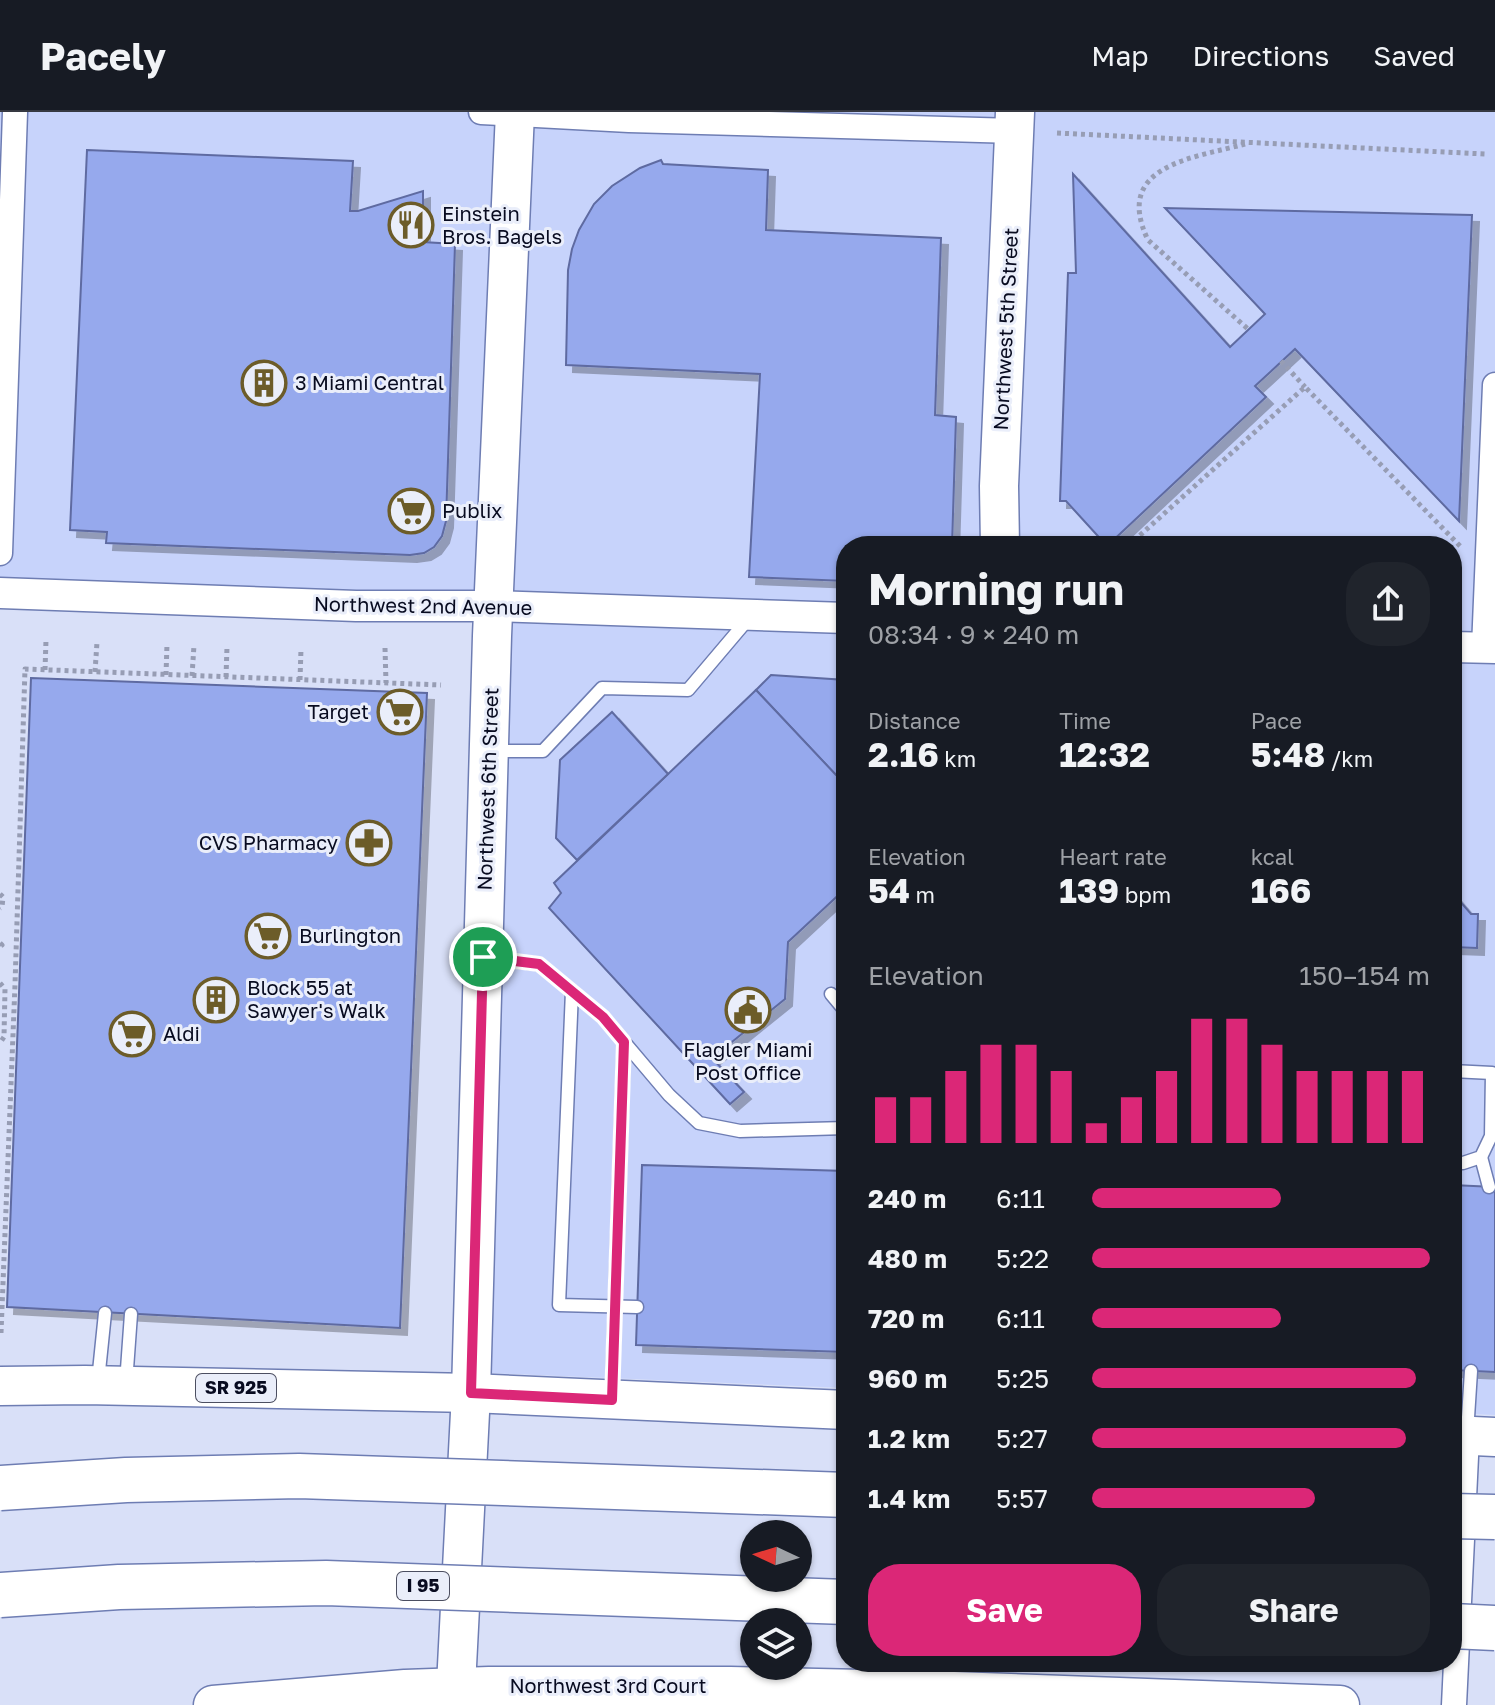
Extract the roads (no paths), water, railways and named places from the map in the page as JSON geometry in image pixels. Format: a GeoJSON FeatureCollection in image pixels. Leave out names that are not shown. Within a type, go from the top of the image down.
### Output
{"type":"FeatureCollection","features":[{"type":"Feature","properties":{"kind":"highway"},"geometry":{"type":"LineString","coordinates":[[0,1488],[126,1480],[299,1476],[836,1495]]}},
{"type":"Feature","properties":{"kind":"highway"},"geometry":{"type":"LineString","coordinates":[[1462,1516],[1495,1517]]}},
{"type":"Feature","properties":{"kind":"highway","name":"I 95"},"geometry":{"type":"LineString","coordinates":[[0,1595],[119,1587],[326,1583],[836,1602]]}},
{"type":"Feature","properties":{"kind":"highway"},"geometry":{"type":"LineString","coordinates":[[1462,1626],[1495,1628]]}},
{"type":"Feature","properties":{"kind":"main road","name":"Northwest 6th Street"},"geometry":{"type":"LineString","coordinates":[[455,1696],[471,1393],[503,113]]}},
{"type":"Feature","properties":{"kind":"main road","name":"Northwest 5th Street"},"geometry":{"type":"LineString","coordinates":[[1000,536],[999,486],[1015,122]]}},
{"type":"Feature","properties":{"kind":"main road","name":"SR 925"},"geometry":{"type":"LineString","coordinates":[[0,1386],[471,1393],[836,1410]]}},
{"type":"Feature","properties":{"kind":"main road","name":"Northwest 3rd Court"},"geometry":{"type":"LineString","coordinates":[[213,1705],[405,1689],[455,1696],[489,1686],[955,1686],[1159,1701],[1340,1705]]}},
{"type":"Feature","properties":{"kind":"street"},"geometry":{"type":"LineString","coordinates":[[0,553],[15,112]]}},
{"type":"Feature","properties":{"kind":"street"},"geometry":{"type":"LineString","coordinates":[[503,113],[1015,122]]}},
{"type":"Feature","properties":{"kind":"street"},"geometry":{"type":"LineString","coordinates":[[1462,647],[1490,648],[1495,385]]}},
{"type":"Feature","properties":{"kind":"street","name":"Northwest 2nd Avenue"},"geometry":{"type":"LineString","coordinates":[[0,593],[356,606],[493,606],[836,618]]}},
{"type":"Feature","properties":{"kind":"street"},"geometry":{"type":"LineString","coordinates":[[1462,1578],[1471,1436]]}},
{"type":"Feature","properties":{"kind":"street"},"geometry":{"type":"LineString","coordinates":[[1454,1705],[1456,1672]]}},
{"type":"Feature","properties":{"kind":"lane"},"geometry":{"type":"LineString","coordinates":[[489,751],[543,751],[602,688],[688,690],[751,615]]}},
{"type":"Feature","properties":{"kind":"lane"},"geometry":{"type":"LineString","coordinates":[[483,957],[539,964],[603,1017],[669,1095],[699,1123],[740,1131],[836,1128]]}},
{"type":"Feature","properties":{"kind":"lane"},"geometry":{"type":"LineString","coordinates":[[572,991],[559,1305],[637,1307]]}},
{"type":"Feature","properties":{"kind":"lane"},"geometry":{"type":"LineString","coordinates":[[831,994],[836,1000]]}},
{"type":"Feature","properties":{"kind":"lane"},"geometry":{"type":"LineString","coordinates":[[612,1400],[624,1042]]}},
{"type":"Feature","properties":{"kind":"lane"},"geometry":{"type":"LineString","coordinates":[[1462,1071],[1493,1070],[1491,1136],[1481,1157],[1489,1187]]}},
{"type":"Feature","properties":{"kind":"lane"},"geometry":{"type":"LineString","coordinates":[[1462,1163],[1481,1157]]}},
{"type":"Feature","properties":{"kind":"lane"},"geometry":{"type":"LineString","coordinates":[[105,1313],[112,1386]]}},
{"type":"Feature","properties":{"kind":"lane"},"geometry":{"type":"LineString","coordinates":[[112,1386],[131,1314]]}},
{"type":"Feature","properties":{"kind":"lane"},"geometry":{"type":"LineString","coordinates":[[1471,1371],[1471,1436]]}},
{"type":"Feature","properties":{"kind":"place","name":"Einstein Bros. Bagels"},"geometry":{"type":"Point","coordinates":[411,225]}},
{"type":"Feature","properties":{"kind":"place","name":"3 Miami Central"},"geometry":{"type":"Point","coordinates":[264,383]}},
{"type":"Feature","properties":{"kind":"place","name":"Publix"},"geometry":{"type":"Point","coordinates":[411,511]}},
{"type":"Feature","properties":{"kind":"place","name":"Target"},"geometry":{"type":"Point","coordinates":[400,712]}},
{"type":"Feature","properties":{"kind":"place","name":"CVS Pharmacy"},"geometry":{"type":"Point","coordinates":[369,843]}},
{"type":"Feature","properties":{"kind":"place","name":"Burlington"},"geometry":{"type":"Point","coordinates":[268,936]}},
{"type":"Feature","properties":{"kind":"place","name":"Block 55 at Sawyer's Walk"},"geometry":{"type":"Point","coordinates":[216,1000]}},
{"type":"Feature","properties":{"kind":"place","name":"Flagler Miami Post Office"},"geometry":{"type":"Point","coordinates":[748,1010]}},
{"type":"Feature","properties":{"kind":"place","name":"Aldi"},"geometry":{"type":"Point","coordinates":[132,1034]}}]}
